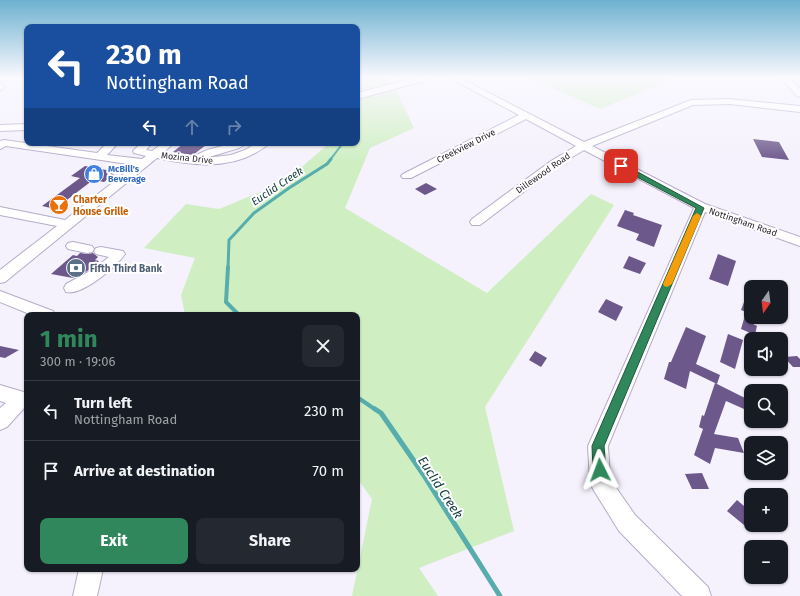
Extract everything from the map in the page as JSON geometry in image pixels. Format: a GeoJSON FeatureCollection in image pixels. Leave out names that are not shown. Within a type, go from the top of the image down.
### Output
{"type":"FeatureCollection","features":[{"type":"Feature","properties":{"kind":"street","name":"Nottingham Road"},"geometry":{"type":"LineString","coordinates":[[506,106],[700,208],[800,242]]}},
{"type":"Feature","properties":{"kind":"street","name":"Dillewood Road"},"geometry":{"type":"LineString","coordinates":[[476,222],[554,163],[583,146],[684,106]]}},
{"type":"Feature","properties":{"kind":"street","name":"Dillewood Road"},"geometry":{"type":"LineString","coordinates":[[761,106],[800,109]]}},
{"type":"Feature","properties":{"kind":"street","name":"Creekview Drive"},"geometry":{"type":"LineString","coordinates":[[407,176],[525,116]]}},
{"type":"Feature","properties":{"kind":"street"},"geometry":{"type":"LineString","coordinates":[[16,127],[24,118]]}},
{"type":"Feature","properties":{"kind":"street"},"geometry":{"type":"LineString","coordinates":[[0,128],[24,127]]}},
{"type":"Feature","properties":{"kind":"street"},"geometry":{"type":"LineString","coordinates":[[2,144],[125,160],[152,161],[209,172],[211,172],[212,162]]}},
{"type":"Feature","properties":{"kind":"street"},"geometry":{"type":"LineString","coordinates":[[99,157],[110,146]]}},
{"type":"Feature","properties":{"kind":"street"},"geometry":{"type":"LineString","coordinates":[[125,160],[144,146]]}},
{"type":"Feature","properties":{"kind":"street"},"geometry":{"type":"LineString","coordinates":[[0,278],[68,224],[152,161],[166,146]]}},
{"type":"Feature","properties":{"kind":"street"},"geometry":{"type":"LineString","coordinates":[[182,168],[192,160],[209,151],[235,146]]}},
{"type":"Feature","properties":{"kind":"street","name":"Mozina Drive"},"geometry":{"type":"LineString","coordinates":[[152,161],[192,160],[212,162],[244,154],[259,146]]}},
{"type":"Feature","properties":{"kind":"street"},"geometry":{"type":"LineString","coordinates":[[138,151],[152,161]]}},
{"type":"Feature","properties":{"kind":"street"},"geometry":{"type":"LineString","coordinates":[[699,596],[627,523],[600,482],[598,446],[700,208]]}},
{"type":"Feature","properties":{"kind":"street"},"geometry":{"type":"LineString","coordinates":[[0,211],[68,224]]}},
{"type":"Feature","properties":{"kind":"street"},"geometry":{"type":"LineString","coordinates":[[71,288],[90,278],[111,263],[118,254],[101,251]]}},
{"type":"Feature","properties":{"kind":"street"},"geometry":{"type":"LineString","coordinates":[[0,296],[40,312]]}},
{"type":"Feature","properties":{"kind":"street"},"geometry":{"type":"LineString","coordinates":[[0,393],[21,399],[0,421]]}},
{"type":"Feature","properties":{"kind":"street"},"geometry":{"type":"LineString","coordinates":[[85,596],[90,572]]}},
{"type":"Feature","properties":{"kind":"green space"},"geometry":{"type":"Polygon","coordinates":[[[360,106],[403,106],[414,128],[370,148],[345,208],[487,293],[591,194],[614,205],[485,407],[514,531],[419,568],[438,596],[352,596],[357,572],[360,572],[360,557],[372,499],[360,482],[360,312],[184,312],[181,295],[195,258],[144,248],[186,204],[219,209],[285,182],[326,146],[360,146],[360,106]]]}},
{"type":"Feature","properties":{"kind":"green space"},"geometry":{"type":"Polygon","coordinates":[[[593,106],[608,106],[600,109],[593,106]]]}},
{"type":"Feature","properties":{"kind":"building"},"geometry":{"type":"Polygon","coordinates":[[[753,139],[779,142],[789,160],[762,157],[753,139]]]}},
{"type":"Feature","properties":{"kind":"building"},"geometry":{"type":"Polygon","coordinates":[[[180,146],[205,146],[193,155],[173,152],[180,146]]]}},
{"type":"Feature","properties":{"kind":"building"},"geometry":{"type":"Polygon","coordinates":[[[85,166],[117,172],[104,182],[93,180],[55,209],[42,206],[80,178],[71,176],[85,166]]]}},
{"type":"Feature","properties":{"kind":"building"},"geometry":{"type":"Polygon","coordinates":[[[426,183],[437,189],[425,195],[415,189],[426,183]]]}},
{"type":"Feature","properties":{"kind":"building"},"geometry":{"type":"Polygon","coordinates":[[[625,210],[634,213],[633,215],[662,225],[654,247],[636,240],[639,234],[617,226],[625,210]]]}},
{"type":"Feature","properties":{"kind":"building","name":"Fifth Third Bank"},"geometry":{"type":"Polygon","coordinates":[[[80,253],[93,253],[98,257],[95,260],[99,261],[91,269],[73,278],[51,274],[73,255],[77,256],[80,253]]]}},
{"type":"Feature","properties":{"kind":"building"},"geometry":{"type":"Polygon","coordinates":[[[718,254],[736,261],[728,286],[709,279],[718,254]]]}},
{"type":"Feature","properties":{"kind":"building"},"geometry":{"type":"Polygon","coordinates":[[[629,256],[646,263],[640,274],[623,268],[629,256]]]}},
{"type":"Feature","properties":{"kind":"building"},"geometry":{"type":"Polygon","coordinates":[[[606,299],[623,307],[616,321],[598,312],[606,299]]]}},
{"type":"Feature","properties":{"kind":"building"},"geometry":{"type":"Polygon","coordinates":[[[744,302],[744,311],[741,310],[744,302]]]}},
{"type":"Feature","properties":{"kind":"building"},"geometry":{"type":"Polygon","coordinates":[[[744,319],[744,324],[753,324],[757,326],[756,332],[748,332],[741,329],[744,319]]]}},
{"type":"Feature","properties":{"kind":"building"},"geometry":{"type":"Polygon","coordinates":[[[686,327],[706,336],[696,364],[720,375],[717,384],[690,371],[686,389],[664,379],[669,362],[671,362],[686,327]]]}},
{"type":"Feature","properties":{"kind":"building"},"geometry":{"type":"Polygon","coordinates":[[[728,334],[743,340],[735,369],[720,362],[728,334]]]}},
{"type":"Feature","properties":{"kind":"building"},"geometry":{"type":"Polygon","coordinates":[[[0,346],[19,350],[5,358],[0,357],[0,346]]]}},
{"type":"Feature","properties":{"kind":"building"},"geometry":{"type":"Polygon","coordinates":[[[535,351],[547,358],[541,367],[529,360],[535,351]]]}},
{"type":"Feature","properties":{"kind":"building"},"geometry":{"type":"Polygon","coordinates":[[[797,356],[800,359],[800,367],[793,367],[788,361],[788,357],[797,356]]]}},
{"type":"Feature","properties":{"kind":"building"},"geometry":{"type":"Polygon","coordinates":[[[715,383],[744,398],[744,409],[726,401],[714,434],[738,438],[744,453],[715,448],[710,464],[694,455],[703,429],[699,427],[702,415],[704,416],[715,383]]]}},
{"type":"Feature","properties":{"kind":"building"},"geometry":{"type":"Polygon","coordinates":[[[702,473],[709,489],[692,489],[685,474],[702,473]]]}},
{"type":"Feature","properties":{"kind":"building"},"geometry":{"type":"Polygon","coordinates":[[[737,500],[744,506],[744,525],[727,511],[737,500]]]}},
{"type":"Feature","properties":{"kind":"waterway","name":"Euclid Creek"},"geometry":{"type":"LineString","coordinates":[[330,160],[341,146]]}},
{"type":"Feature","properties":{"kind":"waterway","name":"Euclid Creek"},"geometry":{"type":"LineString","coordinates":[[228,268],[229,240],[254,213],[289,188],[327,164],[331,159]]}},
{"type":"Feature","properties":{"kind":"waterway","name":"Euclid Creek"},"geometry":{"type":"LineString","coordinates":[[228,267],[226,302],[236,312]]}},
{"type":"Feature","properties":{"kind":"waterway","name":"Euclid Creek"},"geometry":{"type":"LineString","coordinates":[[360,399],[376,410]]}},
{"type":"Feature","properties":{"kind":"waterway","name":"Euclid Creek"},"geometry":{"type":"LineString","coordinates":[[375,409],[381,413],[423,474],[500,596]]}},
{"type":"Feature","properties":{"kind":"slow traffic"},"geometry":{"type":"LineString","coordinates":[[667,284],[697,216]]}},
{"type":"Feature","properties":{"kind":"place","name":"McBill's Beverage"},"geometry":{"type":"Point","coordinates":[94,174]}},
{"type":"Feature","properties":{"kind":"place","name":"Charter House Grille"},"geometry":{"type":"Point","coordinates":[59,205]}},
{"type":"Feature","properties":{"kind":"place","name":"Fifth Third Bank"},"geometry":{"type":"Point","coordinates":[76,268]}},
{"type":"Feature","properties":{"kind":"route"},"geometry":{"type":"LineString","coordinates":[[600,470],[598,446],[700,208],[621,166]]}}]}
